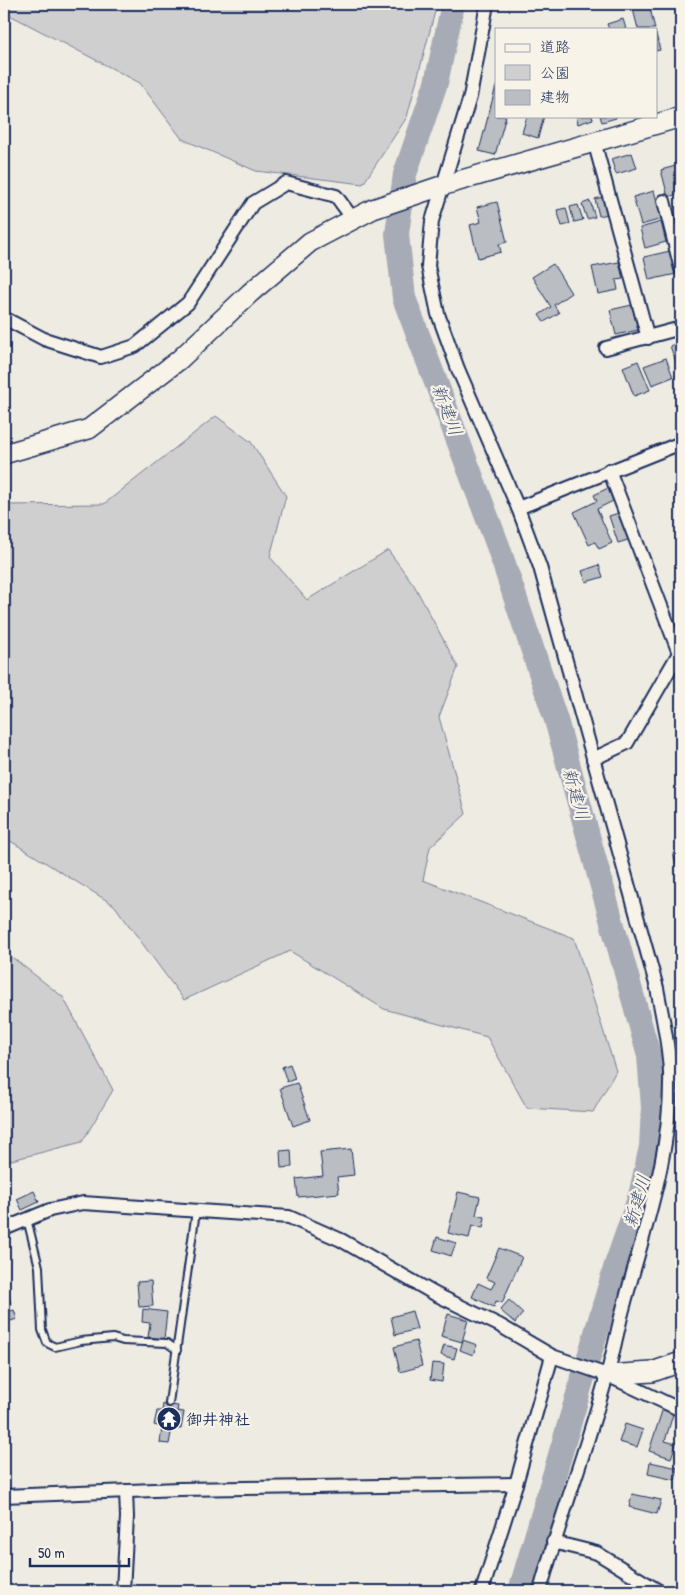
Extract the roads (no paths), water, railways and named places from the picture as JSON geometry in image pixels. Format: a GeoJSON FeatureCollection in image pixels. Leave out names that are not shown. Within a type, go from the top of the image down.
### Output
{"type":"FeatureCollection","features":[{"type":"Feature","properties":{"kind":"street"},"geometry":{"type":"LineString","coordinates":[[487,4],[470,97],[441,186],[432,221],[428,266],[438,314],[458,368],[518,508],[540,567],[657,988],[666,1032],[670,1072],[669,1116],[661,1173],[540,1591]]}},
{"type":"Feature","properties":{"kind":"street"},"geometry":{"type":"LineString","coordinates":[[4,454],[89,429],[179,360],[250,293],[310,242],[373,208],[441,186],[681,117]]}},
{"type":"Feature","properties":{"kind":"street"},"geometry":{"type":"LineString","coordinates":[[594,141],[648,338]]}},
{"type":"Feature","properties":{"kind":"street"},"geometry":{"type":"LineString","coordinates":[[4,318],[44,339],[101,357],[135,346],[188,303],[253,203],[286,183],[336,196],[353,219]]}},
{"type":"Feature","properties":{"kind":"street"},"geometry":{"type":"LineString","coordinates":[[664,201],[681,268]]}},
{"type":"Feature","properties":{"kind":"street"},"geometry":{"type":"LineString","coordinates":[[606,348],[681,328]]}},
{"type":"Feature","properties":{"kind":"street"},"geometry":{"type":"LineString","coordinates":[[518,508],[609,470],[681,443]]}},
{"type":"Feature","properties":{"kind":"street"},"geometry":{"type":"LineString","coordinates":[[593,758],[627,743],[679,654],[609,470]]}},
{"type":"Feature","properties":{"kind":"street"},"geometry":{"type":"LineString","coordinates":[[4,1229],[50,1210],[83,1203],[289,1217],[341,1240],[435,1294],[498,1325],[555,1357],[604,1374],[681,1410]]}},
{"type":"Feature","properties":{"kind":"street"},"geometry":{"type":"LineString","coordinates":[[482,1591],[555,1357]]}},
{"type":"Feature","properties":{"kind":"street"},"geometry":{"type":"LineString","coordinates":[[604,1374],[652,1372],[681,1362]]}},
{"type":"Feature","properties":{"kind":"street"},"geometry":{"type":"LineString","coordinates":[[4,1496],[126,1491],[516,1484]]}},
{"type":"Feature","properties":{"kind":"street"},"geometry":{"type":"LineString","coordinates":[[123,1591],[127,1517],[126,1491]]}},
{"type":"Feature","properties":{"kind":"street"},"geometry":{"type":"LineString","coordinates":[[553,1542],[598,1553],[659,1591]]}},
{"type":"Feature","properties":{"kind":"lane"},"geometry":{"type":"LineString","coordinates":[[169,1403],[196,1211]]}},
{"type":"Feature","properties":{"kind":"lane"},"geometry":{"type":"LineString","coordinates":[[27,1219],[39,1267],[42,1330],[47,1343],[55,1347],[81,1341],[113,1338],[124,1341],[167,1343],[176,1350]]}},
{"type":"Feature","properties":{"kind":"waterway","name":"新建川"},"geometry":{"type":"LineString","coordinates":[[453,4],[436,83],[405,174],[397,234],[404,298],[498,546],[556,720],[649,1056],[653,1107],[651,1147],[640,1196],[616,1265],[520,1591]]}},
{"type":"Feature","properties":{"kind":"place","name":"御井神社"},"geometry":{"type":"Point","coordinates":[169,1419]}}]}
